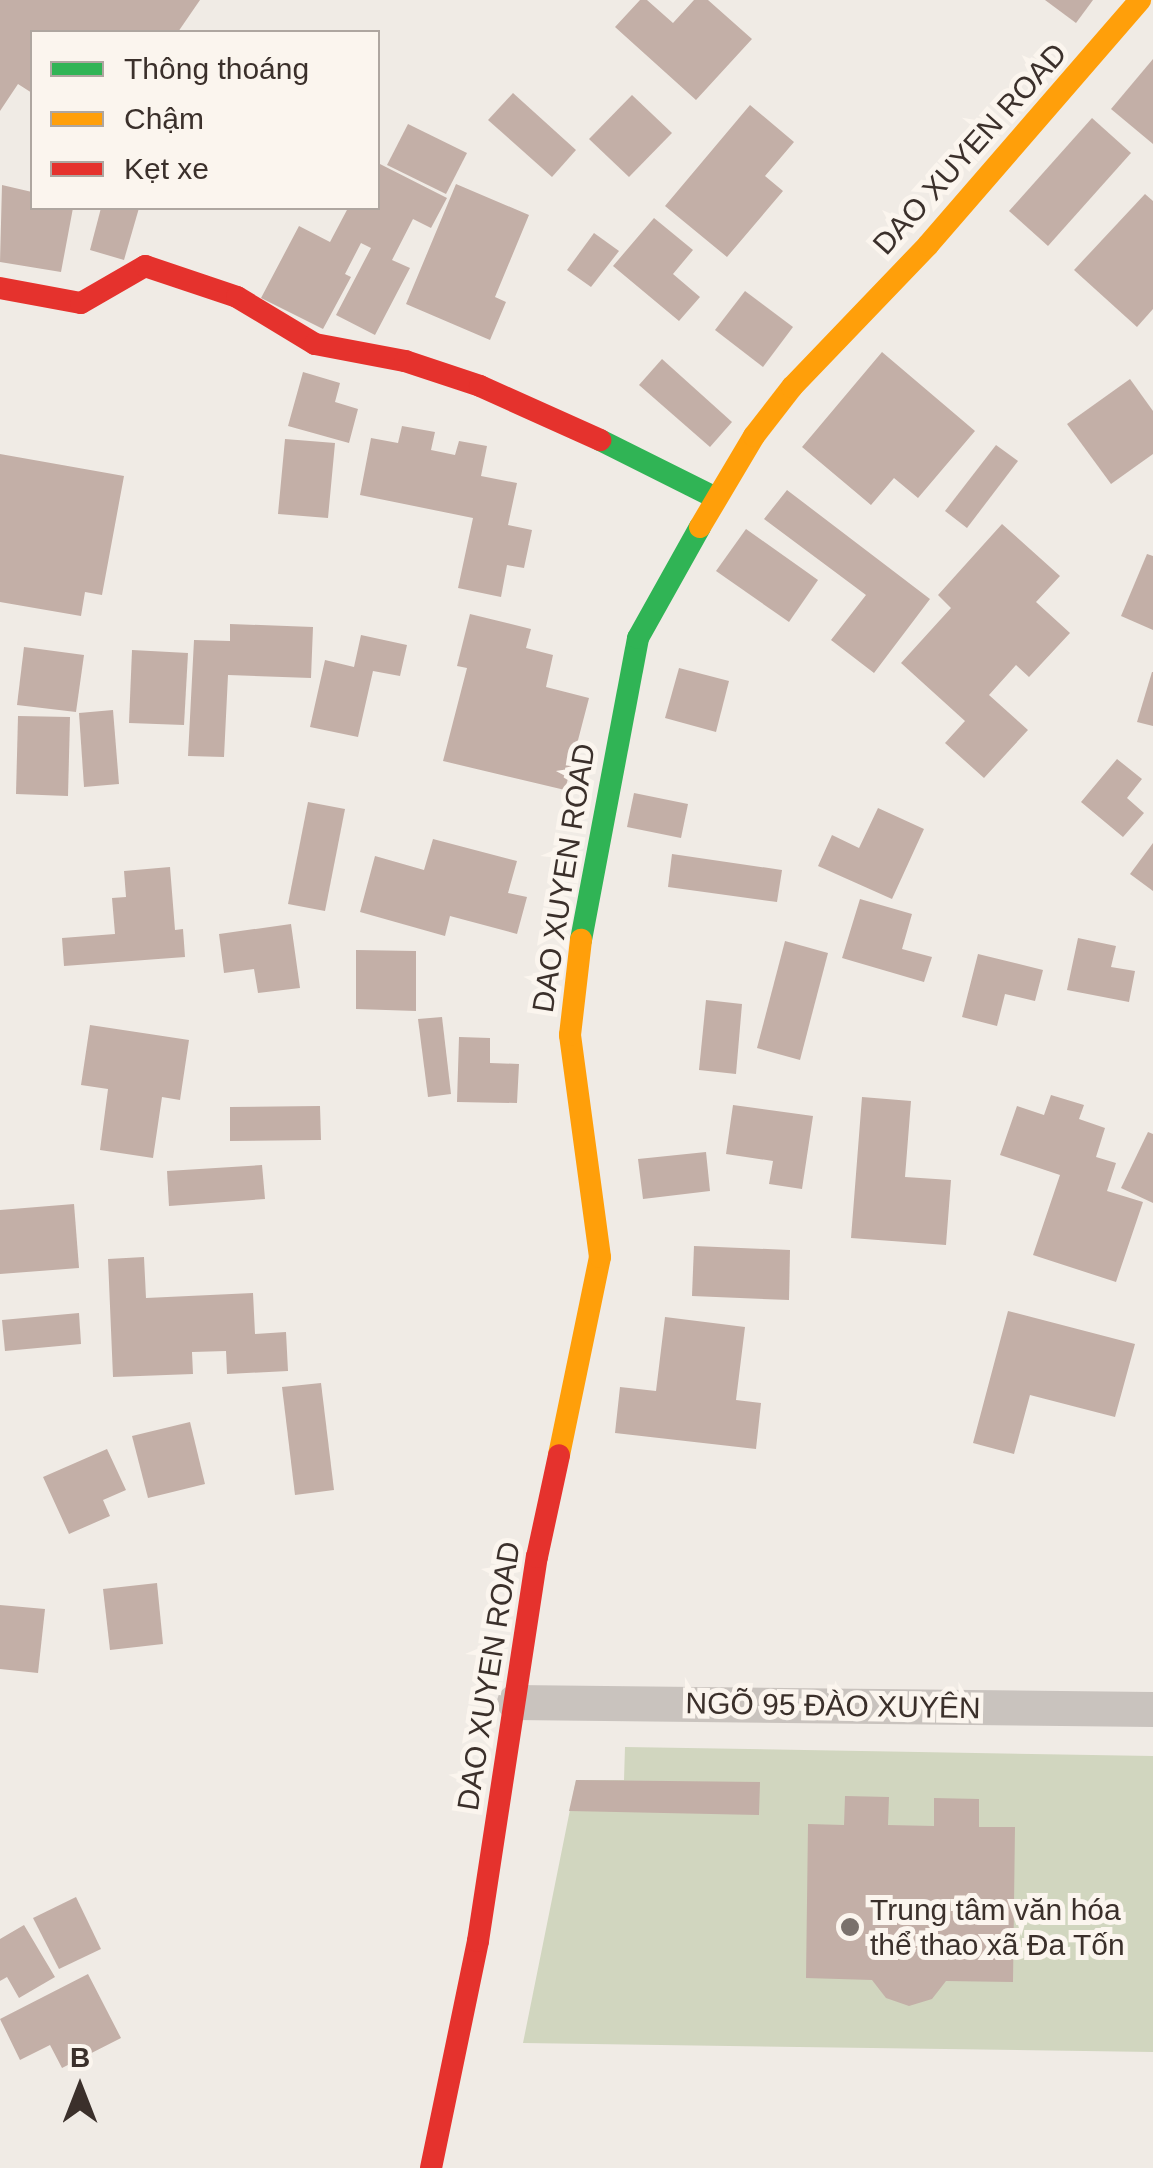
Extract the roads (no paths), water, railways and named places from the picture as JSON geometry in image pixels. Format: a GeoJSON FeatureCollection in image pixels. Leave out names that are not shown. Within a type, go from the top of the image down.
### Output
{"type":"FeatureCollection","features":[{"type":"Feature","properties":{"kind":"street","name":"DAO XUYEN ROAD"},"geometry":{"type":"LineString","coordinates":[[432,2168],[478,1941],[537,1557],[600,1258],[570,1036],[574,979],[603,806],[638,638],[716,498],[792,387],[864,306],[928,245],[1070,86],[1140,0]]}},
{"type":"Feature","properties":{"kind":"street"},"geometry":{"type":"LineString","coordinates":[[0,288],[81,302],[145,266],[238,297],[315,344],[405,361],[480,386],[648,461],[716,498]]}},
{"type":"Feature","properties":{"kind":"street","name":"NGÕ 95 ĐÀO XUYÊN"},"geometry":{"type":"LineString","coordinates":[[514,1702],[1153,1709]]}},
{"type":"Feature","properties":{"kind":"place","name":"Trung tâm văn hóa thể thao xã Đa Tốn"},"geometry":{"type":"Point","coordinates":[850,1927]}}]}
